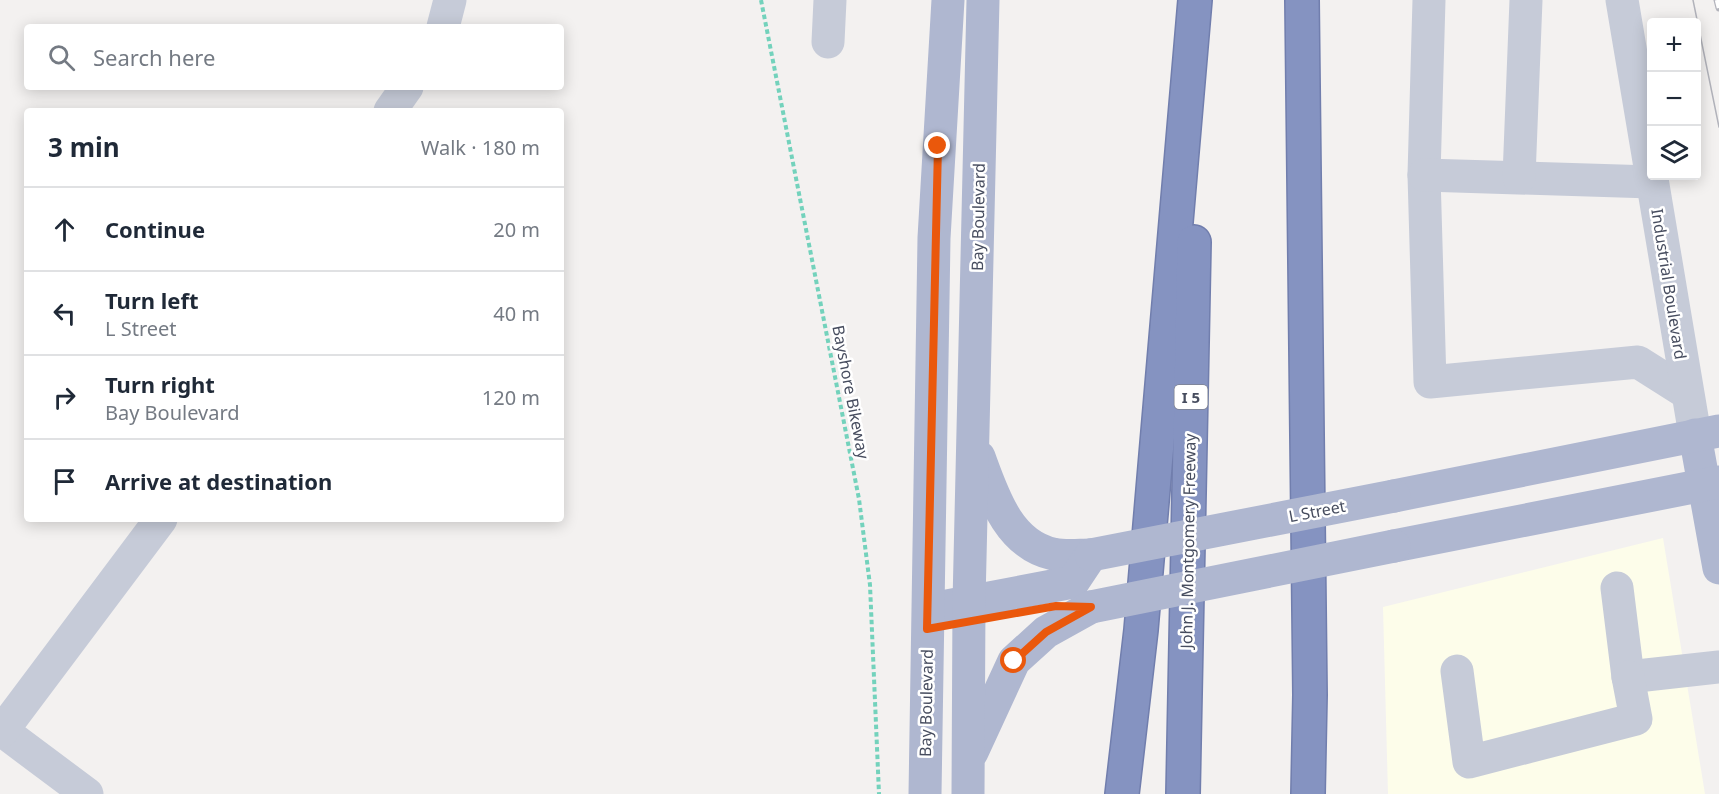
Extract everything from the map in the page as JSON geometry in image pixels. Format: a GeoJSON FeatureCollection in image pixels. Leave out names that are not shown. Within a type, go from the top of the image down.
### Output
{"type":"FeatureCollection","features":[{"type":"Feature","properties":{"kind":"highway"},"geometry":{"type":"LineString","coordinates":[[1122,794],[1141,630],[1195,0]]}},
{"type":"Feature","properties":{"kind":"highway","name":"John J. Montgomery Freeway"},"geometry":{"type":"LineString","coordinates":[[1184,794],[1199,0]]}},
{"type":"Feature","properties":{"kind":"highway"},"geometry":{"type":"LineString","coordinates":[[1302,0],[1310,695],[1308,794]]}},
{"type":"Feature","properties":{"kind":"highway"},"geometry":{"type":"LineString","coordinates":[[1310,695],[1331,794]]}},
{"type":"Feature","properties":{"kind":"main road","name":"Bay Boulevard"},"geometry":{"type":"LineString","coordinates":[[925,794],[934,238],[948,0]]}},
{"type":"Feature","properties":{"kind":"main road","name":"Bay Boulevard"},"geometry":{"type":"LineString","coordinates":[[968,794],[969,612],[983,0]]}},
{"type":"Feature","properties":{"kind":"main road","name":"L Street"},"geometry":{"type":"LineString","coordinates":[[973,442],[992,493],[1010,525],[1026,542],[1053,554],[1091,555],[1707,433]]}},
{"type":"Feature","properties":{"kind":"main road","name":"Industrial Boulevard"},"geometry":{"type":"LineString","coordinates":[[1707,433],[1719,568]]}},
{"type":"Feature","properties":{"kind":"main road"},"geometry":{"type":"LineString","coordinates":[[969,612],[1056,606],[1091,607],[1711,483]]}},
{"type":"Feature","properties":{"kind":"main road"},"geometry":{"type":"LineString","coordinates":[[928,620],[969,612],[1072,582],[1091,555]]}},
{"type":"Feature","properties":{"kind":"main road"},"geometry":{"type":"LineString","coordinates":[[969,759],[1014,661],[1046,632],[1091,607]]}},
{"type":"Feature","properties":{"kind":"street"},"geometry":{"type":"LineString","coordinates":[[444,24],[450,0]]}},
{"type":"Feature","properties":{"kind":"street"},"geometry":{"type":"LineString","coordinates":[[828,42],[830,0]]}},
{"type":"Feature","properties":{"kind":"street"},"geometry":{"type":"LineString","coordinates":[[1429,0],[1424,175],[1430,382],[1638,362],[1687,393]]}},
{"type":"Feature","properties":{"kind":"street"},"geometry":{"type":"LineString","coordinates":[[1519,177],[1526,0]]}},
{"type":"Feature","properties":{"kind":"street","name":"Industrial Boulevard"},"geometry":{"type":"LineString","coordinates":[[1622,0],[1687,393],[1707,433]]}},
{"type":"Feature","properties":{"kind":"street"},"geometry":{"type":"LineString","coordinates":[[392,108],[405,90]]}},
{"type":"Feature","properties":{"kind":"street"},"geometry":{"type":"LineString","coordinates":[[1424,175],[1652,182]]}},
{"type":"Feature","properties":{"kind":"street"},"geometry":{"type":"LineString","coordinates":[[87,794],[1,730],[159,522]]}},
{"type":"Feature","properties":{"kind":"street"},"geometry":{"type":"LineString","coordinates":[[1457,671],[1469,762],[1636,719],[1628,677],[1617,588]]}},
{"type":"Feature","properties":{"kind":"street"},"geometry":{"type":"LineString","coordinates":[[1628,677],[1719,667]]}},
{"type":"Feature","properties":{"kind":"path","name":"Bayshore Bikeway"},"geometry":{"type":"LineString","coordinates":[[761,0],[859,500],[870,585],[879,794]]}},
{"type":"Feature","properties":{"kind":"shaded area"},"geometry":{"type":"Polygon","coordinates":[[[1663,538],[1705,794],[1388,794],[1383,607],[1663,538]]]}},
{"type":"Feature","properties":{"kind":"tram line"},"geometry":{"type":"LineString","coordinates":[[1693,0],[1719,127]]}},
{"type":"Feature","properties":{"kind":"railway"},"geometry":{"type":"LineString","coordinates":[[1717,0],[1719,8]]}},
{"type":"Feature","properties":{"kind":"route"},"geometry":{"type":"LineString","coordinates":[[938,146],[934,238],[927,629],[1056,606],[1091,607],[1046,632],[1014,661]]}}]}
